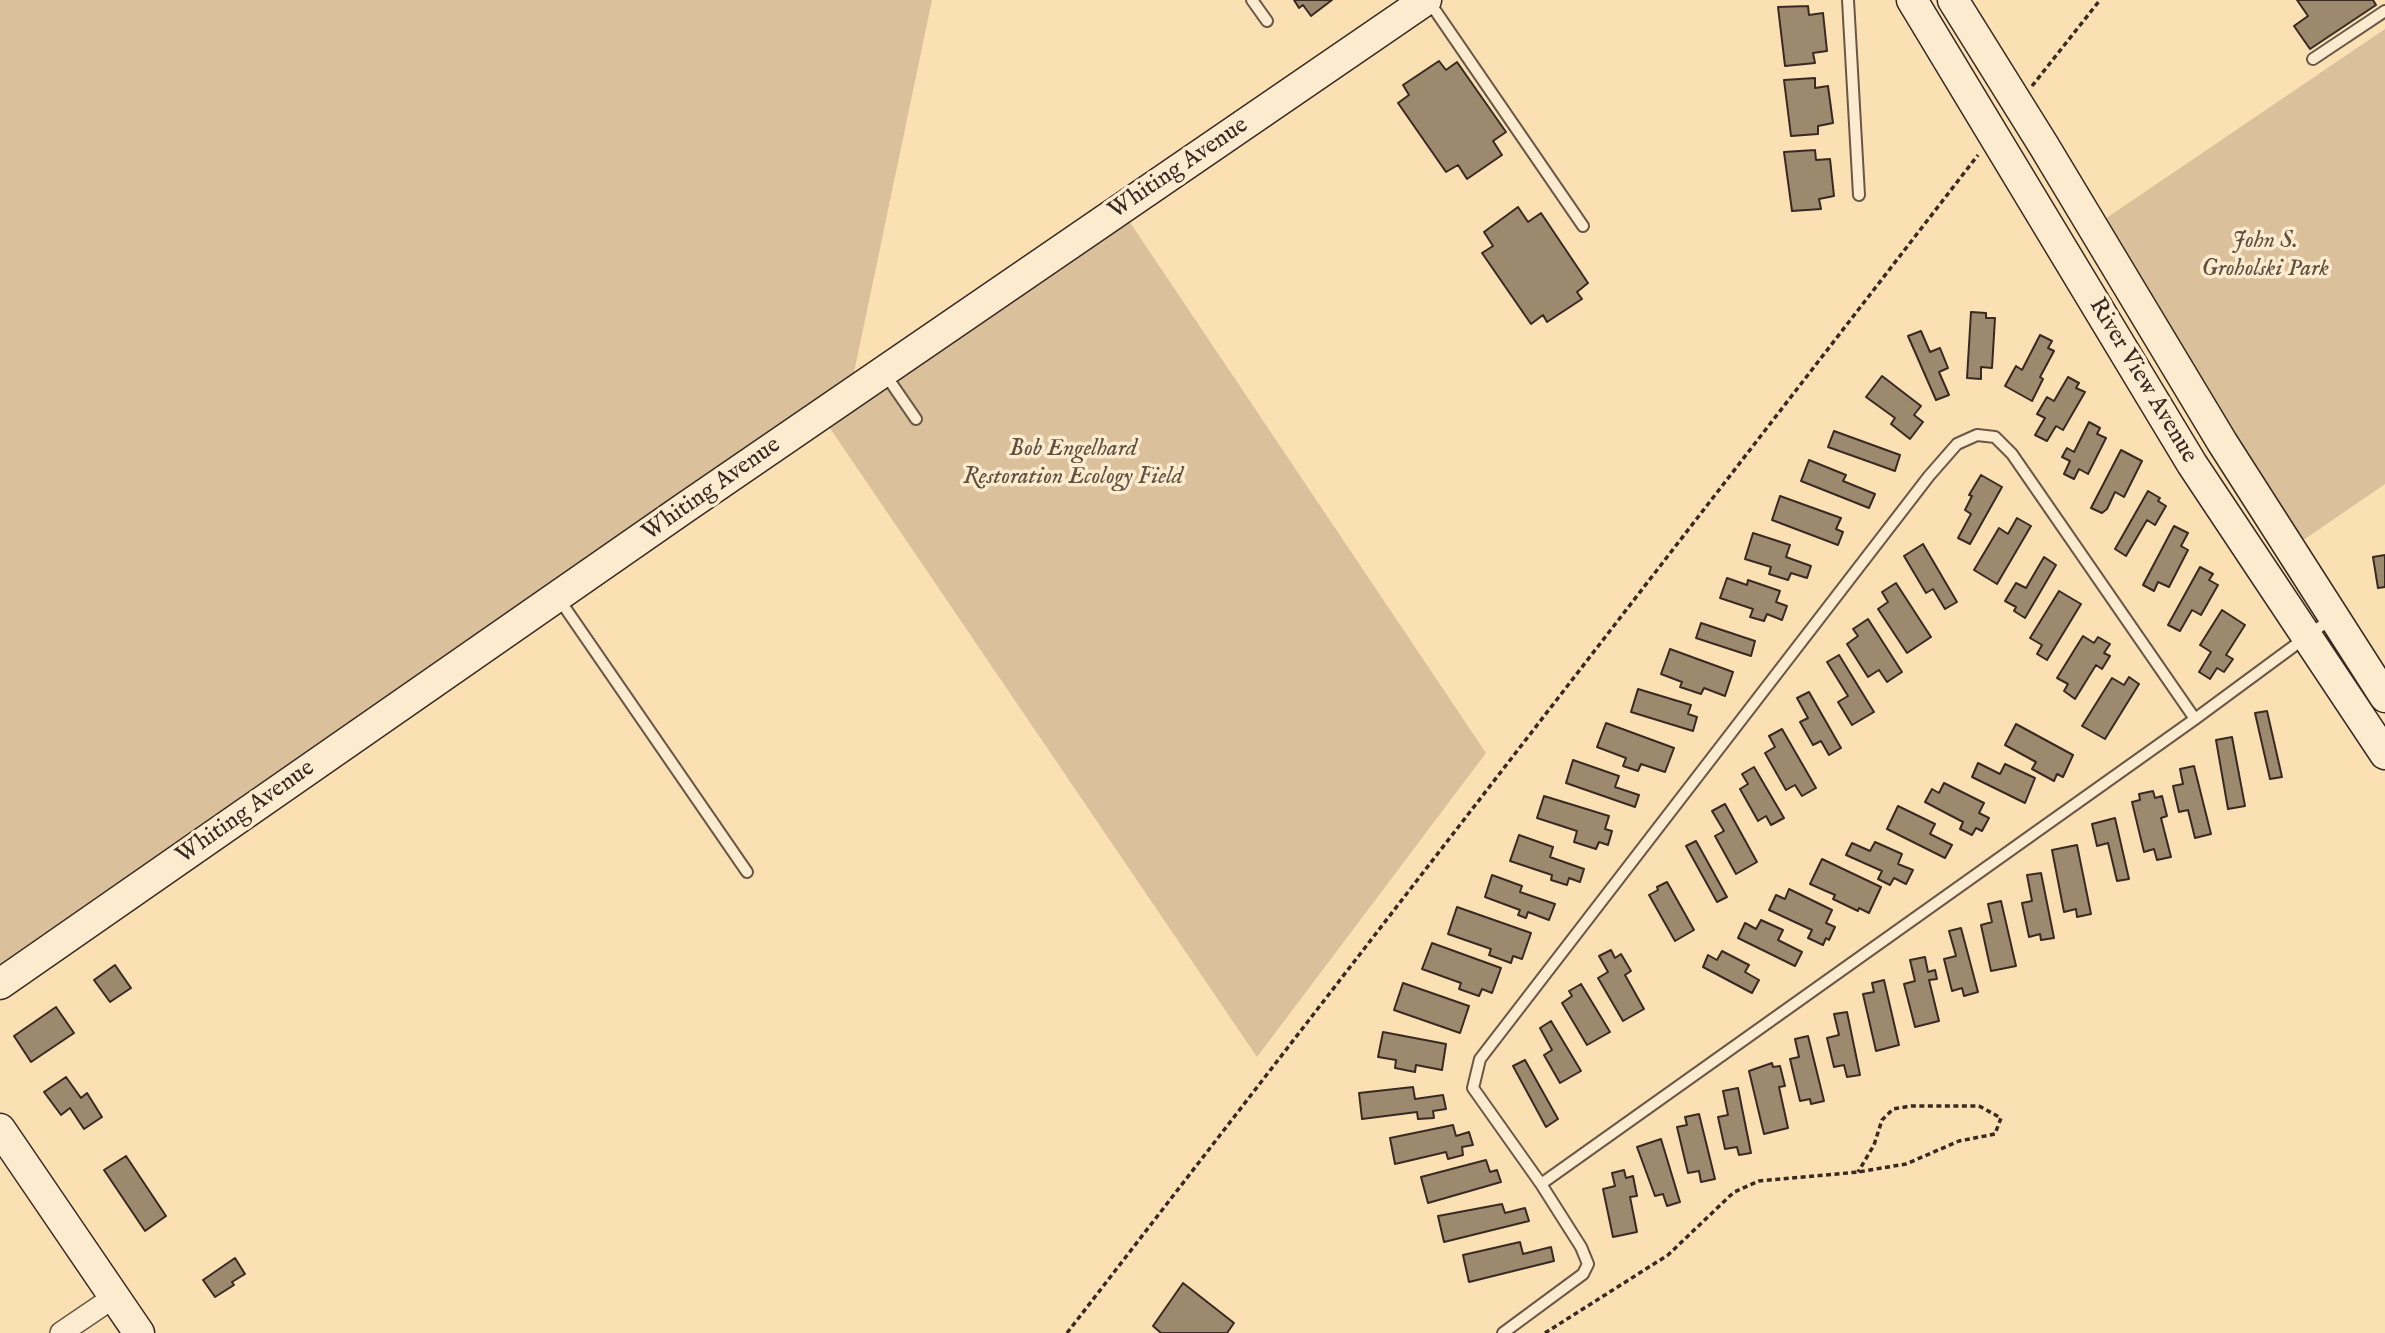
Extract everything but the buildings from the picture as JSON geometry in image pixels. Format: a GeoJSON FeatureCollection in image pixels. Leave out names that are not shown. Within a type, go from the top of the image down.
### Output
{"type":"FeatureCollection","features":[{"type":"Feature","properties":{"kind":"street","name":"Whiting Avenue"},"geometry":{"type":"LineString","coordinates":[[0,984],[883,372],[1427,0]]}},
{"type":"Feature","properties":{"kind":"street","name":"River View Avenue"},"geometry":{"type":"LineString","coordinates":[[1912,0],[2192,464],[2385,754]]}},
{"type":"Feature","properties":{"kind":"street","name":"River View Avenue"},"geometry":{"type":"LineString","coordinates":[[1953,0],[2196,400],[2385,697]]}},
{"type":"Feature","properties":{"kind":"street"},"geometry":{"type":"LineString","coordinates":[[0,1129],[139,1333]]}},
{"type":"Feature","properties":{"kind":"street"},"geometry":{"type":"LineString","coordinates":[[61,1333],[114,1297]]}},
{"type":"Feature","properties":{"kind":"lane"},"geometry":{"type":"LineString","coordinates":[[1252,0],[1267,21]]}},
{"type":"Feature","properties":{"kind":"lane"},"geometry":{"type":"LineString","coordinates":[[1427,0],[1583,226]]}},
{"type":"Feature","properties":{"kind":"lane"},"geometry":{"type":"LineString","coordinates":[[1848,0],[1859,195]]}},
{"type":"Feature","properties":{"kind":"lane"},"geometry":{"type":"LineString","coordinates":[[2313,59],[2385,10]]}},
{"type":"Feature","properties":{"kind":"lane"},"geometry":{"type":"LineString","coordinates":[[883,372],[916,419]]}},
{"type":"Feature","properties":{"kind":"lane"},"geometry":{"type":"LineString","coordinates":[[1503,1333],[1583,1274],[1588,1264],[1581,1247],[1541,1184],[1473,1088],[1480,1059],[1912,498],[1957,444],[1977,435],[1995,437],[2012,454],[2195,719]]}},
{"type":"Feature","properties":{"kind":"lane"},"geometry":{"type":"LineString","coordinates":[[557,597],[747,872]]}},
{"type":"Feature","properties":{"kind":"lane"},"geometry":{"type":"LineString","coordinates":[[1541,1184],[2195,719],[2308,638],[2334,616]]}},
{"type":"Feature","properties":{"kind":"path"},"geometry":{"type":"LineString","coordinates":[[2017,104],[2100,0]]}},
{"type":"Feature","properties":{"kind":"path"},"geometry":{"type":"LineString","coordinates":[[1067,1333],[1994,134]]}},
{"type":"Feature","properties":{"kind":"path"},"geometry":{"type":"LineString","coordinates":[[1545,1333],[1668,1255],[1734,1192],[1759,1181],[1858,1172],[1906,1164],[1959,1141],[1995,1134],[2001,1118],[1979,1106],[1911,1106],[1893,1109],[1882,1120],[1874,1144],[1858,1172]]}},
{"type":"Feature","properties":{"kind":"green space"},"geometry":{"type":"Polygon","coordinates":[[[0,0],[932,0],[852,382],[0,969],[0,0]]]}},
{"type":"Feature","properties":{"kind":"green space","name":"John S. Groholski Park"},"geometry":{"type":"Polygon","coordinates":[[[2385,29],[2385,484],[2302,541],[2102,221],[2385,29]]]}},
{"type":"Feature","properties":{"kind":"green space","name":"Bob Engelhard Restoration Ecology Field"},"geometry":{"type":"Polygon","coordinates":[[[1121,209],[1486,753],[1257,1057],[821,415],[1121,209]]]}}]}
